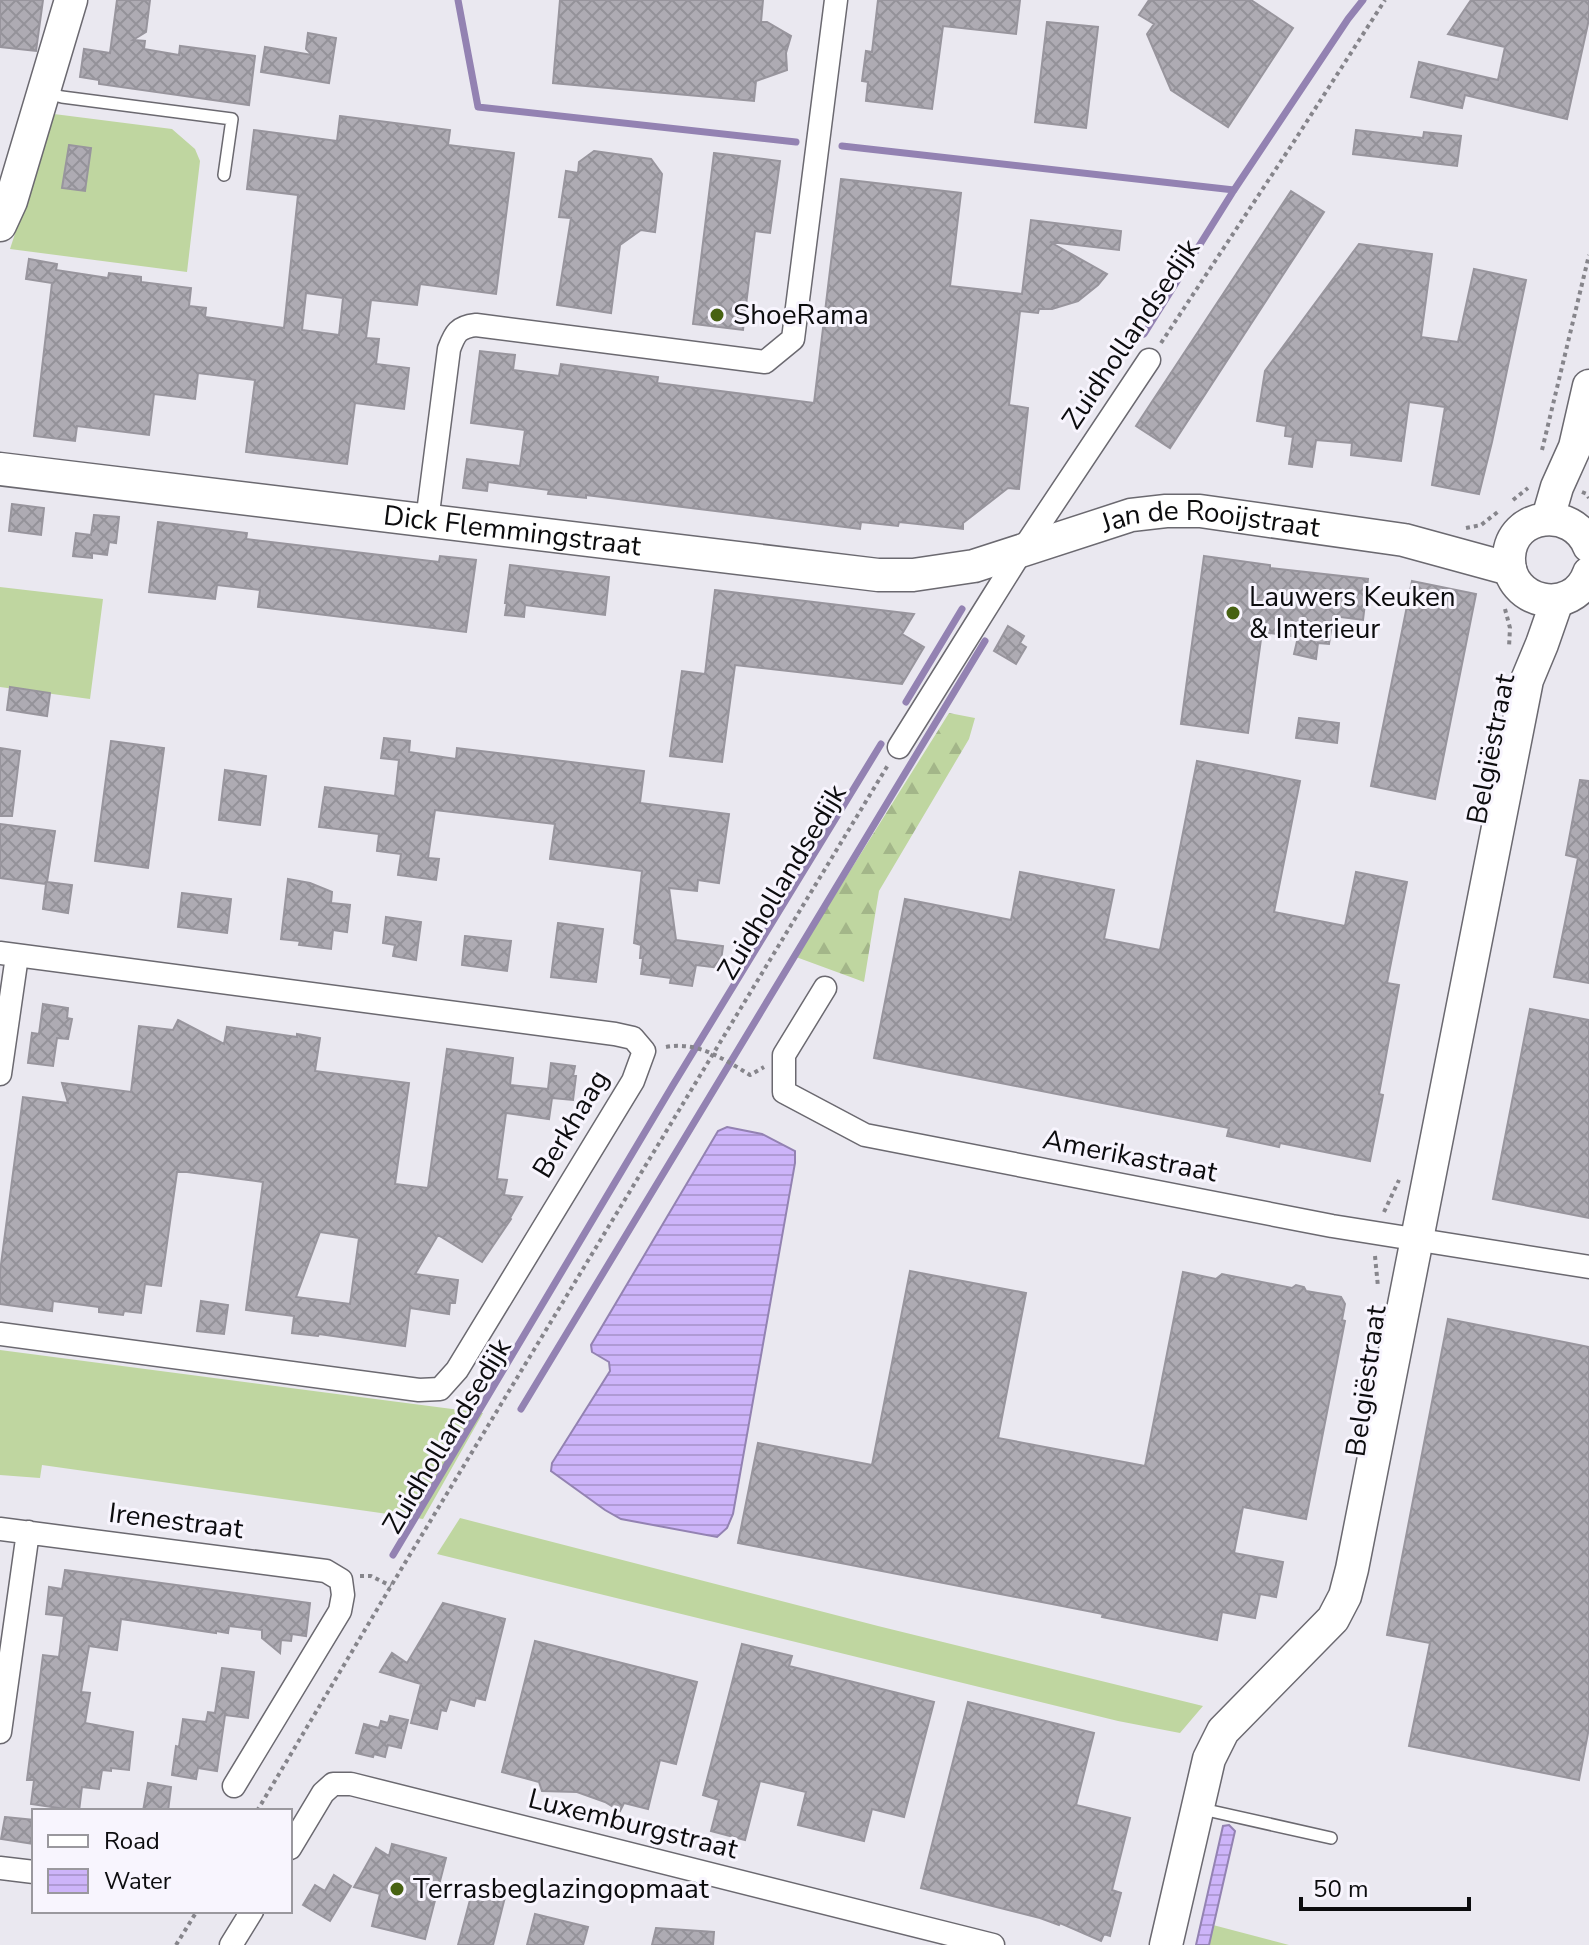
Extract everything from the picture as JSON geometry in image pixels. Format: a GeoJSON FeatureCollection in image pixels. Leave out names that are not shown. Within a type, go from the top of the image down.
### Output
{"type":"FeatureCollection","features":[{"type":"Feature","properties":{"kind":"street"},"geometry":{"type":"LineString","coordinates":[[0,225],[11,201],[71,0]]}},
{"type":"Feature","properties":{"kind":"street"},"geometry":{"type":"LineString","coordinates":[[427,521],[449,349],[455,334],[465,327],[476,325],[765,362],[793,339],[836,0]]}},
{"type":"Feature","properties":{"kind":"street","name":"Zuidhollandsedijk"},"geometry":{"type":"LineString","coordinates":[[899,747],[1021,552],[1149,360]]}},
{"type":"Feature","properties":{"kind":"street","name":"Belgiëstraat"},"geometry":{"type":"LineString","coordinates":[[1166,1945],[1209,1759],[1223,1731],[1333,1619],[1345,1596],[1527,680],[1578,558],[1575,447],[1589,386]]}},
{"type":"Feature","properties":{"kind":"street","name":"Dick Flemmingstraat"},"geometry":{"type":"LineString","coordinates":[[0,469],[878,575],[913,575],[974,566],[1021,552]]}},
{"type":"Feature","properties":{"kind":"street","name":"Jan de Rooijstraat"},"geometry":{"type":"LineString","coordinates":[[1021,552],[1131,515],[1166,511],[1200,511],[1404,540],[1518,535]]}},
{"type":"Feature","properties":{"kind":"street"},"geometry":{"type":"LineString","coordinates":[[1518,535],[1536,521],[1578,558]]}},
{"type":"Feature","properties":{"kind":"street","name":"Belgiëstraat"},"geometry":{"type":"LineString","coordinates":[[1518,535],[1509,555],[1518,580],[1527,680]]}},
{"type":"Feature","properties":{"kind":"street","name":"Jan de Rooijstraat"},"geometry":{"type":"LineString","coordinates":[[1404,540],[1518,580],[1532,597],[1544,600],[1578,558]]}},
{"type":"Feature","properties":{"kind":"street","name":"Berkhaag"},"geometry":{"type":"LineString","coordinates":[[0,1074],[8,954],[615,1034],[633,1038],[644,1051],[633,1081],[457,1370],[440,1389],[419,1390],[0,1334]]}},
{"type":"Feature","properties":{"kind":"street","name":"Amerikastraat"},"geometry":{"type":"LineString","coordinates":[[825,988],[784,1055],[784,1092],[865,1135],[1332,1226],[1589,1267]]}},
{"type":"Feature","properties":{"kind":"street","name":"Irenestraat"},"geometry":{"type":"LineString","coordinates":[[0,1529],[326,1571],[341,1580]]}},
{"type":"Feature","properties":{"kind":"street"},"geometry":{"type":"LineString","coordinates":[[0,1732],[28,1532]]}},
{"type":"Feature","properties":{"kind":"street"},"geometry":{"type":"LineString","coordinates":[[234,1786],[340,1611],[343,1595],[341,1580]]}},
{"type":"Feature","properties":{"kind":"street","name":"Luxemburgstraat"},"geometry":{"type":"LineString","coordinates":[[292,1845],[323,1793],[333,1784],[351,1784],[993,1945]]}},
{"type":"Feature","properties":{"kind":"street"},"geometry":{"type":"LineString","coordinates":[[0,1868],[32,1872]]}},
{"type":"Feature","properties":{"kind":"street"},"geometry":{"type":"LineString","coordinates":[[231,1945],[251,1913]]}},
{"type":"Feature","properties":{"kind":"lane"},"geometry":{"type":"LineString","coordinates":[[44,92],[232,119],[224,175]]}},
{"type":"Feature","properties":{"kind":"lane"},"geometry":{"type":"LineString","coordinates":[[1197,1808],[1331,1838]]}},
{"type":"Feature","properties":{"kind":"path","name":"Zuidhollandsedijk"},"geometry":{"type":"LineString","coordinates":[[1149,360],[1385,0]]}},
{"type":"Feature","properties":{"kind":"path"},"geometry":{"type":"LineString","coordinates":[[1542,453],[1589,255]]}},
{"type":"Feature","properties":{"kind":"path","name":"Belgiëstraat"},"geometry":{"type":"LineString","coordinates":[[1509,649],[1510,628]]}},
{"type":"Feature","properties":{"kind":"path","name":"Zuidhollandsedijk"},"geometry":{"type":"LineString","coordinates":[[258,1809],[710,1052],[899,747]]}},
{"type":"Feature","properties":{"kind":"path"},"geometry":{"type":"LineString","coordinates":[[681,1044],[710,1052],[737,1067]]}},
{"type":"Feature","properties":{"kind":"path","name":"Belgiëstraat"},"geometry":{"type":"LineString","coordinates":[[1379,1295],[1375,1253],[1379,1232],[1383,1214],[1403,1172]]}},
{"type":"Feature","properties":{"kind":"path"},"geometry":{"type":"LineString","coordinates":[[341,1580],[364,1575],[391,1586]]}},
{"type":"Feature","properties":{"kind":"path"},"geometry":{"type":"LineString","coordinates":[[176,1945],[196,1913]]}},
{"type":"Feature","properties":{"kind":"green space"},"geometry":{"type":"Polygon","coordinates":[[[54,114],[172,129],[195,149],[200,161],[187,272],[10,249],[54,114]]]}},
{"type":"Feature","properties":{"kind":"green space"},"geometry":{"type":"Polygon","coordinates":[[[0,587],[103,599],[90,699],[0,687],[0,587]]]}},
{"type":"Feature","properties":{"kind":"green space"},"geometry":{"type":"Polygon","coordinates":[[[949,713],[975,718],[969,739],[879,891],[864,982],[796,957],[949,713]]]}},
{"type":"Feature","properties":{"kind":"green space"},"geometry":{"type":"Polygon","coordinates":[[[0,1350],[483,1413],[423,1519],[42,1465],[40,1478],[0,1475],[0,1350]]]}},
{"type":"Feature","properties":{"kind":"green space"},"geometry":{"type":"Polygon","coordinates":[[[460,1518],[1203,1706],[1180,1733],[1118,1721],[437,1554],[460,1518]]]}},
{"type":"Feature","properties":{"kind":"green space"},"geometry":{"type":"Polygon","coordinates":[[[1213,1925],[1289,1945],[1208,1945],[1213,1925]]]}},
{"type":"Feature","properties":{"kind":"water"},"geometry":{"type":"Polygon","coordinates":[[[727,1127],[762,1134],[795,1151],[795,1163],[733,1514],[727,1528],[717,1537],[621,1519],[551,1471],[552,1463],[610,1371],[609,1362],[592,1352],[591,1345],[718,1131],[727,1127]]]}},
{"type":"Feature","properties":{"kind":"water"},"geometry":{"type":"Polygon","coordinates":[[[1229,1825],[1235,1831],[1209,1945],[1196,1945],[1223,1826],[1229,1825]]]}},
{"type":"Feature","properties":{"kind":"building"},"geometry":{"type":"Polygon","coordinates":[[[0,0],[43,0],[36,51],[0,47],[0,0]]]}},
{"type":"Feature","properties":{"kind":"building"},"geometry":{"type":"Polygon","coordinates":[[[117,0],[150,0],[146,32],[133,40],[145,41],[144,49],[179,55],[180,46],[255,56],[249,105],[99,84],[99,80],[80,77],[84,49],[110,53],[117,0]]]}},
{"type":"Feature","properties":{"kind":"building"},"geometry":{"type":"Polygon","coordinates":[[[560,0],[763,0],[761,22],[767,22],[791,36],[786,53],[787,70],[756,81],[754,101],[553,83],[560,0]]]}},
{"type":"Feature","properties":{"kind":"building"},"geometry":{"type":"Polygon","coordinates":[[[878,0],[1020,0],[1016,34],[943,26],[932,109],[866,101],[868,82],[862,81],[866,51],[872,52],[878,0]]]}},
{"type":"Feature","properties":{"kind":"building"},"geometry":{"type":"Polygon","coordinates":[[[1149,0],[1251,0],[1293,28],[1228,127],[1171,90],[1147,34],[1154,24],[1139,15],[1149,0]]]}},
{"type":"Feature","properties":{"kind":"building"},"geometry":{"type":"Polygon","coordinates":[[[1471,0],[1589,0],[1589,19],[1567,119],[1465,95],[1462,108],[1411,97],[1419,62],[1498,80],[1505,47],[1448,34],[1471,0]]]}},
{"type":"Feature","properties":{"kind":"building"},"geometry":{"type":"Polygon","coordinates":[[[1047,22],[1098,27],[1086,128],[1035,122],[1047,22]]]}},
{"type":"Feature","properties":{"kind":"building"},"geometry":{"type":"Polygon","coordinates":[[[308,33],[336,38],[329,83],[261,72],[265,47],[312,55],[306,49],[308,33]]]}},
{"type":"Feature","properties":{"kind":"building"},"geometry":{"type":"Polygon","coordinates":[[[340,116],[450,130],[448,145],[514,153],[496,294],[420,284],[417,305],[371,300],[366,338],[379,339],[376,364],[409,368],[404,409],[355,403],[347,464],[246,452],[255,380],[198,373],[195,399],[154,394],[149,435],[77,426],[75,441],[34,436],[52,283],[26,279],[29,259],[57,264],[56,270],[108,278],[109,273],[141,277],[141,282],[191,288],[189,306],[206,308],[205,317],[284,328],[298,195],[247,189],[254,130],[337,141],[340,116]],[[306,293],[302,330],[339,335],[343,298],[306,293]]]}},
{"type":"Feature","properties":{"kind":"building"},"geometry":{"type":"Polygon","coordinates":[[[1356,130],[1423,138],[1424,132],[1461,136],[1457,166],[1353,154],[1356,130]]]}},
{"type":"Feature","properties":{"kind":"building"},"geometry":{"type":"Polygon","coordinates":[[[69,145],[91,148],[85,191],[62,188],[69,145]]]}},
{"type":"Feature","properties":{"kind":"building"},"geometry":{"type":"Polygon","coordinates":[[[594,151],[651,159],[662,174],[655,232],[641,230],[620,245],[611,313],[557,305],[571,218],[559,217],[566,171],[578,173],[579,162],[594,151]]]}},
{"type":"Feature","properties":{"kind":"building"},"geometry":{"type":"Polygon","coordinates":[[[714,153],[780,161],[770,233],[755,231],[743,330],[693,324],[714,153]]]}},
{"type":"Feature","properties":{"kind":"building"},"geometry":{"type":"Polygon","coordinates":[[[841,179],[961,193],[950,286],[1022,294],[1031,220],[1121,231],[1119,250],[1050,242],[1107,274],[1078,301],[1052,309],[1039,309],[1038,313],[1020,311],[1009,405],[1028,408],[1019,489],[1008,488],[963,523],[963,529],[899,522],[898,526],[861,522],[860,529],[586,495],[586,498],[548,494],[549,490],[488,482],[487,491],[463,488],[467,459],[520,466],[525,430],[471,423],[480,351],[515,355],[513,370],[559,376],[561,364],[658,377],[657,383],[814,403],[841,179]]]}},
{"type":"Feature","properties":{"kind":"building"},"geometry":{"type":"Polygon","coordinates":[[[1291,191],[1324,212],[1170,448],[1136,426],[1291,191]]]}},
{"type":"Feature","properties":{"kind":"building"},"geometry":{"type":"Polygon","coordinates":[[[1359,244],[1432,254],[1421,337],[1458,342],[1474,269],[1526,280],[1479,494],[1432,485],[1445,407],[1409,402],[1401,461],[1351,455],[1352,443],[1316,440],[1312,467],[1289,464],[1293,437],[1285,436],[1286,426],[1257,421],[1265,371],[1359,244]]]}},
{"type":"Feature","properties":{"kind":"building"},"geometry":{"type":"Polygon","coordinates":[[[12,504],[44,508],[41,535],[9,531],[12,504]]]}},
{"type":"Feature","properties":{"kind":"building"},"geometry":{"type":"Polygon","coordinates":[[[94,515],[119,517],[116,543],[109,542],[107,555],[92,553],[92,558],[73,556],[76,533],[91,535],[94,515]]]}},
{"type":"Feature","properties":{"kind":"building"},"geometry":{"type":"Polygon","coordinates":[[[158,522],[247,533],[246,539],[439,562],[440,556],[476,560],[466,632],[258,607],[260,590],[217,585],[215,599],[149,592],[158,522]]]}},
{"type":"Feature","properties":{"kind":"building"},"geometry":{"type":"Polygon","coordinates":[[[1204,556],[1270,565],[1270,568],[1368,579],[1363,620],[1333,616],[1329,644],[1318,643],[1316,659],[1294,654],[1298,637],[1262,632],[1248,733],[1181,724],[1204,556]]]}},
{"type":"Feature","properties":{"kind":"building"},"geometry":{"type":"Polygon","coordinates":[[[510,565],[609,577],[605,615],[525,605],[524,617],[505,615],[510,565]]]}},
{"type":"Feature","properties":{"kind":"building"},"geometry":{"type":"Polygon","coordinates":[[[1412,581],[1476,594],[1435,799],[1371,786],[1412,581]]]}},
{"type":"Feature","properties":{"kind":"building"},"geometry":{"type":"Polygon","coordinates":[[[715,590],[914,614],[902,634],[924,647],[902,684],[735,665],[722,762],[670,756],[682,671],[705,674],[715,590]]]}},
{"type":"Feature","properties":{"kind":"building"},"geometry":{"type":"Polygon","coordinates":[[[1008,626],[1024,636],[1020,643],[1026,647],[1016,664],[994,651],[1008,626]]]}},
{"type":"Feature","properties":{"kind":"building"},"geometry":{"type":"Polygon","coordinates":[[[10,687],[50,693],[47,716],[7,710],[10,687]]]}},
{"type":"Feature","properties":{"kind":"building"},"geometry":{"type":"Polygon","coordinates":[[[1299,718],[1339,723],[1337,743],[1296,738],[1299,718]]]}},
{"type":"Feature","properties":{"kind":"building"},"geometry":{"type":"Polygon","coordinates":[[[384,738],[410,741],[409,752],[456,759],[457,748],[644,771],[640,803],[729,814],[719,883],[698,880],[697,891],[669,888],[676,940],[723,946],[720,968],[696,965],[692,986],[670,983],[671,978],[641,974],[641,945],[634,943],[642,871],[550,859],[555,824],[435,810],[428,858],[439,859],[436,880],[398,875],[401,854],[377,851],[379,834],[319,827],[325,787],[395,796],[399,760],[381,758],[384,738]]]}},
{"type":"Feature","properties":{"kind":"building"},"geometry":{"type":"Polygon","coordinates":[[[111,741],[164,748],[148,868],[95,861],[111,741]]]}},
{"type":"Feature","properties":{"kind":"building"},"geometry":{"type":"Polygon","coordinates":[[[0,748],[20,751],[12,816],[0,816],[0,748]]]}},
{"type":"Feature","properties":{"kind":"building"},"geometry":{"type":"Polygon","coordinates":[[[1197,761],[1300,781],[1274,912],[1345,926],[1356,872],[1407,882],[1387,983],[1399,985],[1370,1161],[1280,1143],[1279,1147],[1227,1136],[1229,1128],[874,1058],[905,899],[1011,920],[1020,872],[1114,890],[1104,939],[1160,950],[1197,761]]]}},
{"type":"Feature","properties":{"kind":"building"},"geometry":{"type":"Polygon","coordinates":[[[225,770],[266,776],[260,825],[219,820],[225,770]]]}},
{"type":"Feature","properties":{"kind":"building"},"geometry":{"type":"Polygon","coordinates":[[[1580,780],[1589,781],[1589,983],[1554,977],[1578,858],[1566,855],[1580,780]]]}},
{"type":"Feature","properties":{"kind":"building"},"geometry":{"type":"Polygon","coordinates":[[[0,824],[55,831],[47,882],[72,885],[68,913],[43,909],[46,884],[0,878],[0,824]]]}},
{"type":"Feature","properties":{"kind":"building"},"geometry":{"type":"Polygon","coordinates":[[[288,879],[332,892],[331,903],[350,905],[347,932],[333,930],[331,949],[281,939],[288,879]]]}},
{"type":"Feature","properties":{"kind":"building"},"geometry":{"type":"Polygon","coordinates":[[[182,893],[231,899],[227,933],[178,927],[182,893]]]}},
{"type":"Feature","properties":{"kind":"building"},"geometry":{"type":"Polygon","coordinates":[[[386,917],[421,922],[416,960],[393,956],[395,945],[383,943],[386,917]]]}},
{"type":"Feature","properties":{"kind":"building"},"geometry":{"type":"Polygon","coordinates":[[[558,923],[603,929],[596,982],[551,977],[558,923]]]}},
{"type":"Feature","properties":{"kind":"building"},"geometry":{"type":"Polygon","coordinates":[[[465,936],[511,941],[507,971],[462,965],[465,936]]]}},
{"type":"Feature","properties":{"kind":"building"},"geometry":{"type":"Polygon","coordinates":[[[43,1004],[68,1008],[67,1018],[72,1019],[68,1039],[57,1038],[53,1066],[28,1063],[32,1033],[39,1034],[43,1004]]]}},
{"type":"Feature","properties":{"kind":"building"},"geometry":{"type":"Polygon","coordinates":[[[1530,1009],[1589,1020],[1589,1218],[1493,1199],[1530,1009]]]}},
{"type":"Feature","properties":{"kind":"building"},"geometry":{"type":"Polygon","coordinates":[[[178,1020],[224,1044],[227,1027],[320,1038],[315,1071],[409,1083],[395,1184],[428,1188],[447,1049],[513,1058],[510,1085],[548,1089],[551,1063],[575,1066],[573,1100],[552,1098],[549,1119],[506,1113],[497,1179],[507,1180],[504,1195],[522,1197],[482,1262],[438,1235],[415,1274],[458,1280],[455,1303],[450,1303],[449,1314],[410,1308],[405,1346],[292,1333],[294,1316],[246,1310],[263,1182],[187,1172],[177,1172],[161,1286],[145,1284],[141,1313],[124,1311],[123,1315],[99,1312],[99,1307],[53,1301],[52,1311],[0,1304],[0,1272],[23,1097],[68,1103],[62,1083],[131,1092],[139,1026],[173,1030],[178,1020]],[[320,1232],[296,1297],[350,1304],[359,1238],[320,1232]]]}},
{"type":"Feature","properties":{"kind":"building"},"geometry":{"type":"Polygon","coordinates":[[[910,1271],[1026,1293],[998,1438],[1145,1466],[1183,1272],[1216,1279],[1222,1274],[1292,1288],[1296,1285],[1304,1287],[1306,1291],[1341,1297],[1345,1304],[1342,1320],[1345,1321],[1306,1519],[1243,1507],[1234,1553],[1283,1562],[1276,1597],[1260,1594],[1255,1618],[1222,1612],[1217,1640],[1102,1617],[1103,1614],[738,1543],[758,1443],[872,1465],[910,1271]]]}},
{"type":"Feature","properties":{"kind":"building"},"geometry":{"type":"Polygon","coordinates":[[[201,1301],[228,1305],[224,1334],[197,1331],[201,1301]]]}},
{"type":"Feature","properties":{"kind":"building"},"geometry":{"type":"Polygon","coordinates":[[[1448,1319],[1589,1347],[1589,1728],[1579,1780],[1409,1746],[1430,1643],[1387,1635],[1448,1319]]]}},
{"type":"Feature","properties":{"kind":"building"},"geometry":{"type":"Polygon","coordinates":[[[65,1570],[310,1603],[306,1636],[292,1634],[291,1641],[281,1640],[280,1653],[262,1638],[262,1630],[229,1626],[228,1633],[216,1633],[121,1619],[117,1650],[89,1646],[81,1692],[90,1693],[85,1723],[133,1732],[129,1770],[102,1770],[99,1789],[82,1787],[79,1809],[31,1804],[34,1780],[27,1780],[43,1655],[59,1657],[64,1616],[46,1614],[49,1587],[62,1589],[65,1570]]]}},
{"type":"Feature","properties":{"kind":"building"},"geometry":{"type":"Polygon","coordinates":[[[443,1603],[505,1619],[485,1700],[476,1698],[474,1706],[450,1699],[446,1711],[441,1710],[437,1729],[411,1723],[421,1684],[380,1672],[392,1653],[407,1663],[443,1603]]]}},
{"type":"Feature","properties":{"kind":"building"},"geometry":{"type":"Polygon","coordinates":[[[535,1641],[697,1682],[676,1764],[660,1760],[648,1809],[624,1803],[620,1811],[577,1792],[542,1791],[539,1782],[502,1772],[535,1641]]]}},
{"type":"Feature","properties":{"kind":"building"},"geometry":{"type":"Polygon","coordinates":[[[742,1644],[792,1656],[789,1666],[934,1702],[904,1817],[872,1809],[864,1841],[798,1825],[806,1792],[760,1781],[745,1840],[711,1831],[719,1800],[703,1795],[742,1644]]]}},
{"type":"Feature","properties":{"kind":"building"},"geometry":{"type":"Polygon","coordinates":[[[222,1668],[254,1672],[248,1718],[225,1715],[217,1771],[198,1768],[196,1779],[172,1775],[183,1719],[206,1722],[208,1712],[215,1713],[222,1668]]]}},
{"type":"Feature","properties":{"kind":"building"},"geometry":{"type":"Polygon","coordinates":[[[968,1702],[1094,1733],[1076,1805],[1130,1818],[1112,1890],[1121,1893],[1110,1936],[1104,1934],[1101,1941],[1060,1923],[921,1888],[968,1702]]]}},
{"type":"Feature","properties":{"kind":"building"},"geometry":{"type":"Polygon","coordinates":[[[390,1716],[408,1720],[401,1748],[388,1745],[385,1757],[356,1753],[364,1724],[379,1728],[381,1721],[388,1723],[390,1716]]]}},
{"type":"Feature","properties":{"kind":"building"},"geometry":{"type":"Polygon","coordinates":[[[148,1783],[171,1787],[168,1809],[143,1809],[148,1783]]]}},
{"type":"Feature","properties":{"kind":"building"},"geometry":{"type":"Polygon","coordinates":[[[5,1817],[32,1820],[32,1844],[1,1839],[5,1817]]]}},
{"type":"Feature","properties":{"kind":"building"},"geometry":{"type":"Polygon","coordinates":[[[392,1844],[446,1858],[425,1939],[372,1926],[380,1894],[354,1887],[376,1848],[389,1856],[392,1844]]]}},
{"type":"Feature","properties":{"kind":"building"},"geometry":{"type":"Polygon","coordinates":[[[334,1875],[351,1886],[330,1921],[303,1905],[315,1885],[325,1891],[334,1875]]]}},
{"type":"Feature","properties":{"kind":"building"},"geometry":{"type":"Polygon","coordinates":[[[474,1885],[506,1893],[493,1945],[458,1945],[474,1885]]]}},
{"type":"Feature","properties":{"kind":"building"},"geometry":{"type":"Polygon","coordinates":[[[535,1914],[588,1927],[583,1945],[527,1945],[535,1914]]]}},
{"type":"Feature","properties":{"kind":"building"},"geometry":{"type":"Polygon","coordinates":[[[656,1928],[714,1932],[713,1945],[652,1945],[656,1928]]]}},
{"type":"Feature","properties":{"kind":"waterway"},"geometry":{"type":"LineString","coordinates":[[458,0],[478,107],[796,142]]}},
{"type":"Feature","properties":{"kind":"waterway"},"geometry":{"type":"LineString","coordinates":[[1144,334],[1234,190],[1363,0]]}},
{"type":"Feature","properties":{"kind":"waterway"},"geometry":{"type":"LineString","coordinates":[[842,146],[1234,190]]}},
{"type":"Feature","properties":{"kind":"waterway"},"geometry":{"type":"LineString","coordinates":[[906,702],[962,609]]}},
{"type":"Feature","properties":{"kind":"waterway"},"geometry":{"type":"LineString","coordinates":[[521,1409],[985,641]]}},
{"type":"Feature","properties":{"kind":"waterway"},"geometry":{"type":"LineString","coordinates":[[393,1555],[673,1085],[881,744]]}},
{"type":"Feature","properties":{"kind":"place","name":"ShoeRama"},"geometry":{"type":"Point","coordinates":[717,315]}},
{"type":"Feature","properties":{"kind":"place","name":"Lauwers Keuken & Interieur"},"geometry":{"type":"Point","coordinates":[1233,613]}},
{"type":"Feature","properties":{"kind":"place","name":"Terrasbeglazingopmaat"},"geometry":{"type":"Point","coordinates":[397,1889]}}]}
